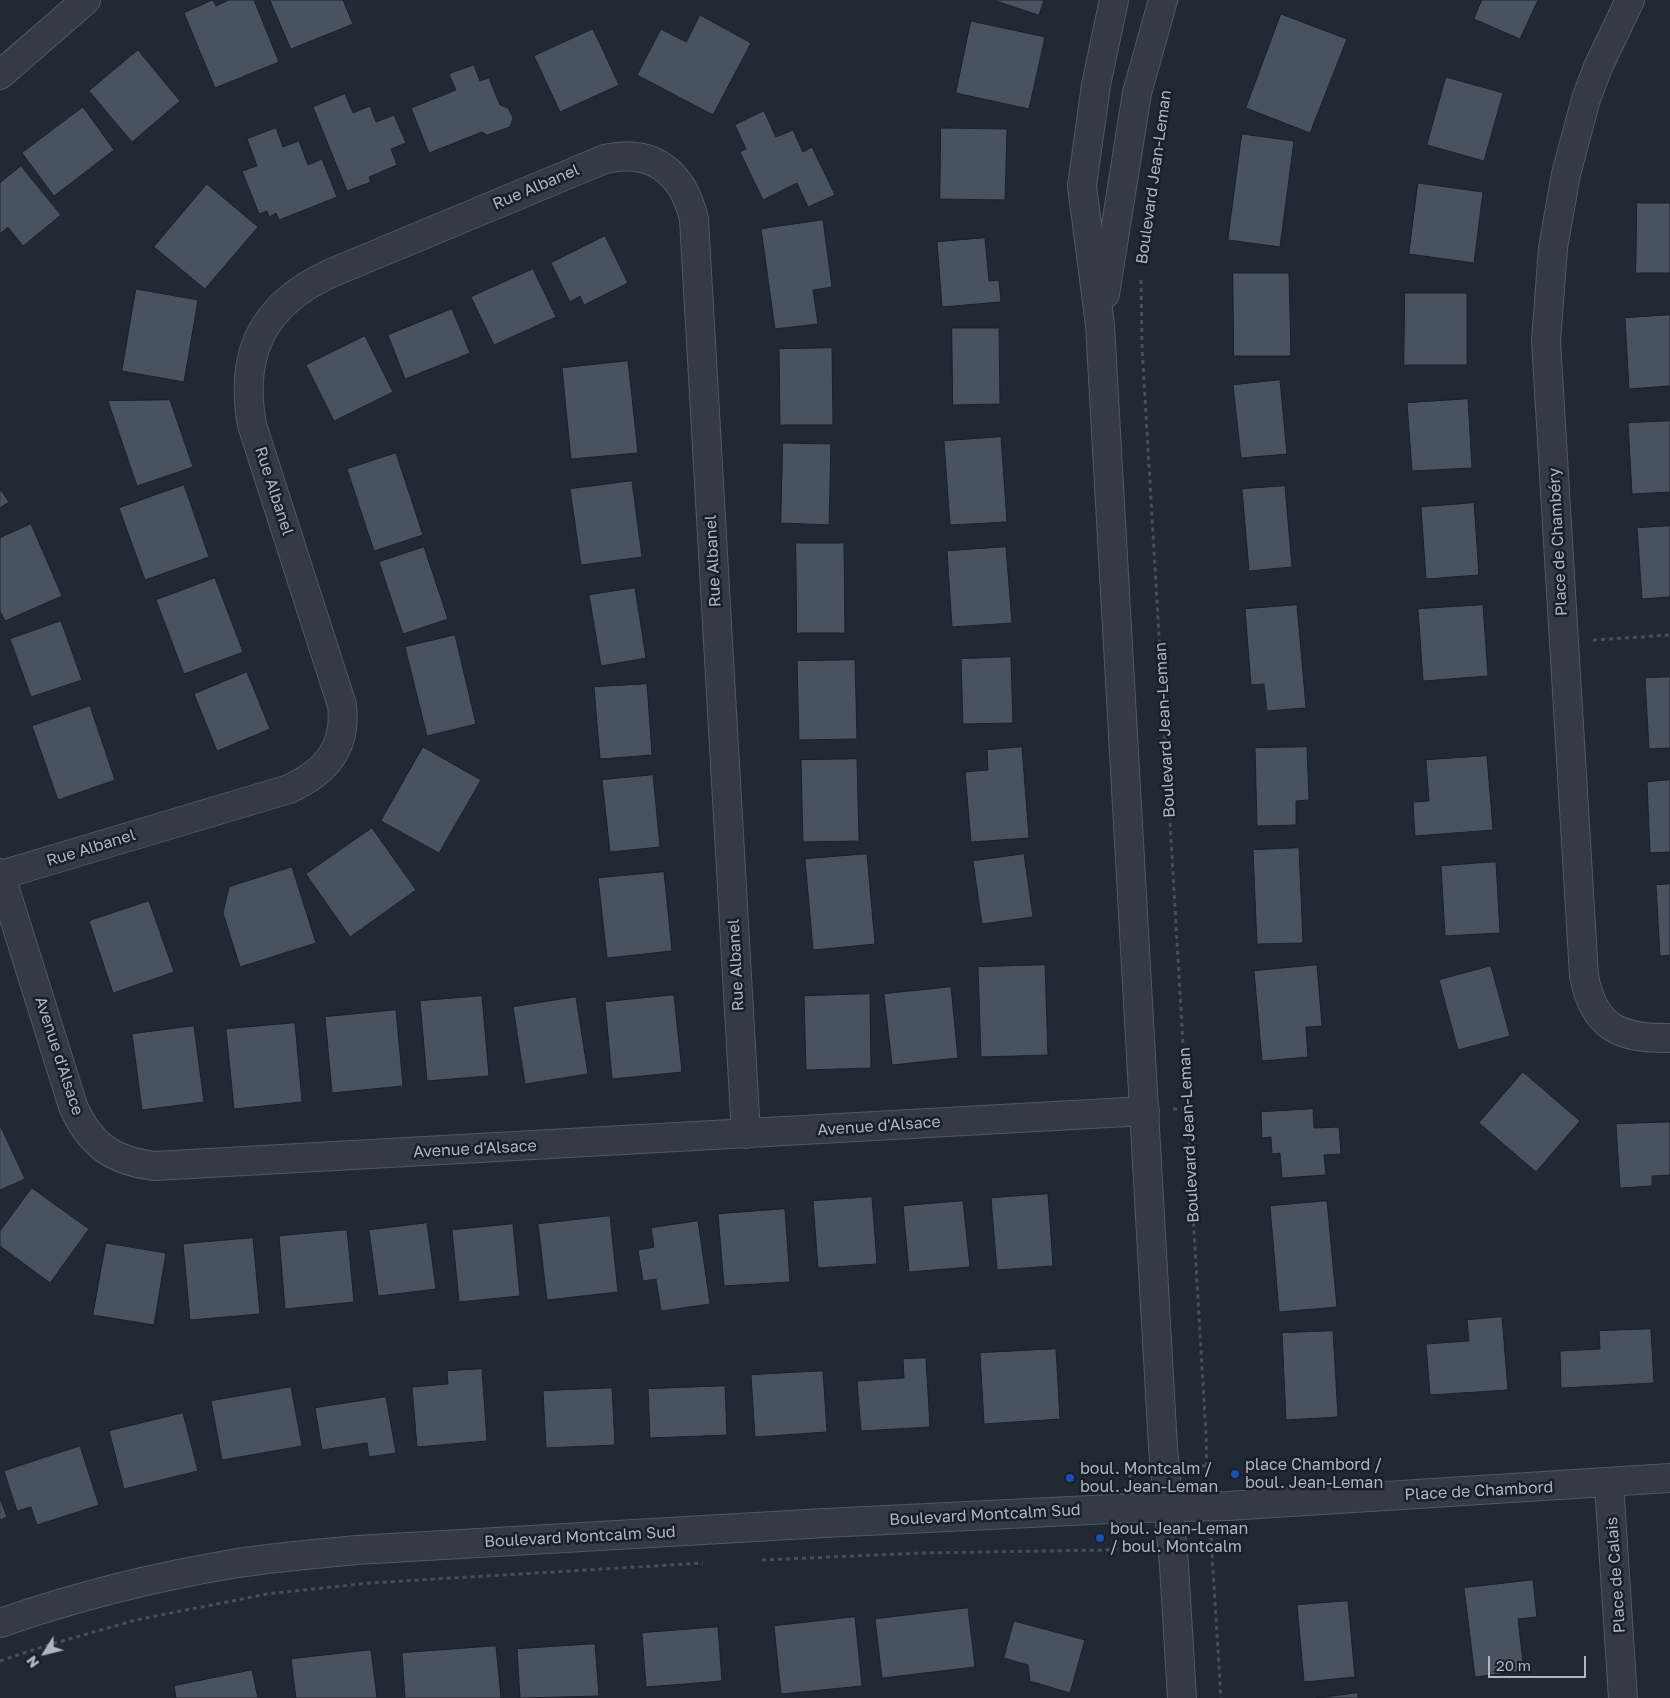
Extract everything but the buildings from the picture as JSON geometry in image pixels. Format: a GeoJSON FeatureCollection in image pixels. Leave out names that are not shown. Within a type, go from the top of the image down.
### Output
{"type":"FeatureCollection","features":[{"type":"Feature","properties":{"kind":"street"},"geometry":{"type":"LineString","coordinates":[[0,75],[86,0]]}},
{"type":"Feature","properties":{"kind":"street","name":"Boulevard Jean-Leman"},"geometry":{"type":"LineString","coordinates":[[1114,0],[1096,85],[1082,186],[1100,325],[1163,1448],[1174,1565],[1182,1698]]}},
{"type":"Feature","properties":{"kind":"street","name":"Boulevard Jean-Leman"},"geometry":{"type":"LineString","coordinates":[[1100,325],[1137,93],[1163,0]]}},
{"type":"Feature","properties":{"kind":"street","name":"Place de Chambéry"},"geometry":{"type":"LineString","coordinates":[[1630,0],[1598,67],[1586,99],[1566,174],[1553,248],[1546,341],[1584,976],[1588,995],[1595,1009],[1607,1023],[1621,1033],[1645,1038],[1670,1038]]}},
{"type":"Feature","properties":{"kind":"street","name":"Rue Albanel"},"geometry":{"type":"LineString","coordinates":[[0,874],[288,789],[302,783],[324,766],[339,744],[344,719],[342,705],[252,424],[249,408],[248,391],[252,357],[268,323],[278,309],[301,289],[329,274],[605,159],[632,156],[659,164],[669,170],[678,181],[691,206],[694,219],[746,1134]]}},
{"type":"Feature","properties":{"kind":"street","name":"Avenue d'Alsace"},"geometry":{"type":"LineString","coordinates":[[0,874],[67,1088],[79,1119],[86,1131],[109,1153],[139,1164],[155,1166],[1145,1111]]}},
{"type":"Feature","properties":{"kind":"street","name":"Place de Chambord"},"geometry":{"type":"LineString","coordinates":[[1169,1507],[1238,1506],[1670,1478]]}},
{"type":"Feature","properties":{"kind":"street","name":"Place de Calais"},"geometry":{"type":"LineString","coordinates":[[1609,1483],[1623,1698]]}},
{"type":"Feature","properties":{"kind":"street","name":"Boulevard Montcalm Sud"},"geometry":{"type":"LineString","coordinates":[[0,1623],[128,1586],[232,1564],[291,1556],[397,1547],[825,1522],[1169,1507]]}},
{"type":"Feature","properties":{"kind":"path","name":"Boulevard Jean-Leman"},"geometry":{"type":"LineString","coordinates":[[1140,277],[1142,346],[1188,1108],[1206,1435],[1206,1466]]}},
{"type":"Feature","properties":{"kind":"path"},"geometry":{"type":"LineString","coordinates":[[1592,640],[1670,635]]}},
{"type":"Feature","properties":{"kind":"path"},"geometry":{"type":"LineString","coordinates":[[756,1560],[922,1553],[1106,1550],[1134,1546]]}},
{"type":"Feature","properties":{"kind":"path"},"geometry":{"type":"LineString","coordinates":[[1213,1546],[1221,1698]]}},
{"type":"Feature","properties":{"kind":"path","name":"Boulevard Montcalm Sud"},"geometry":{"type":"LineString","coordinates":[[0,1661],[44,1646],[136,1620],[267,1594],[309,1588],[707,1563]]}},
{"type":"Feature","properties":{"kind":"place","name":"place Chambord / boul. Jean-Leman"},"geometry":{"type":"Point","coordinates":[1235,1474]}},
{"type":"Feature","properties":{"kind":"place","name":"boul. Montcalm / boul. Jean-Leman"},"geometry":{"type":"Point","coordinates":[1070,1478]}},
{"type":"Feature","properties":{"kind":"place","name":"boul. Jean-Leman / boul. Montcalm"},"geometry":{"type":"Point","coordinates":[1100,1538]}}]}
